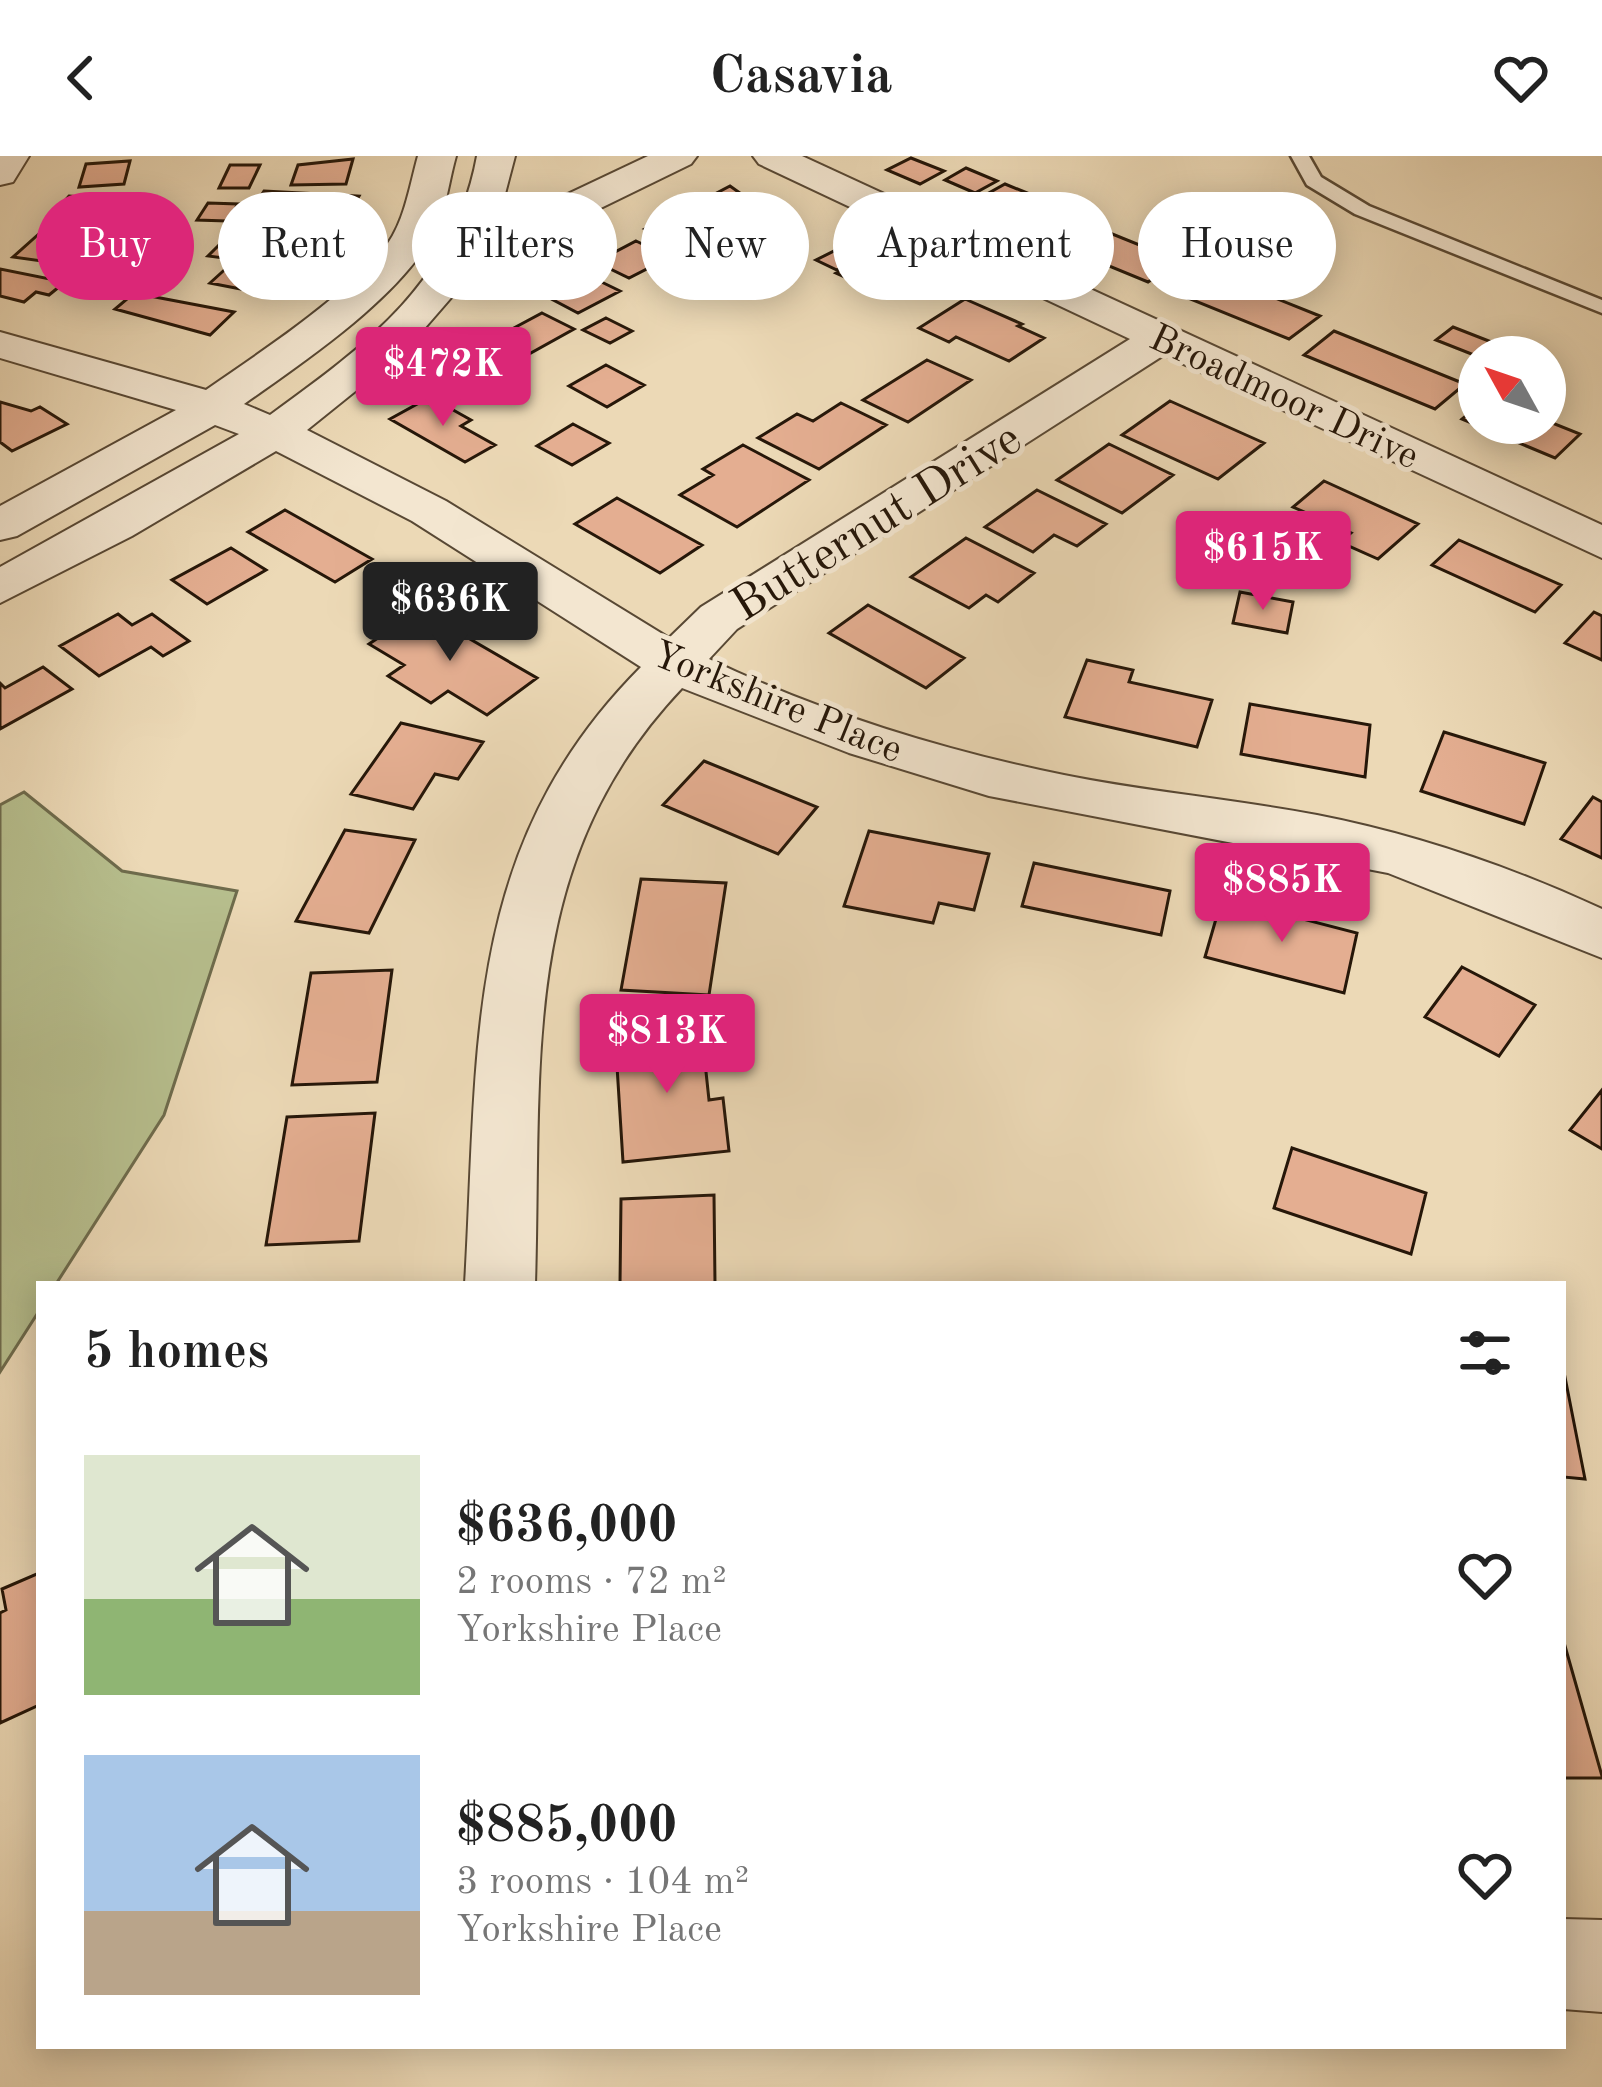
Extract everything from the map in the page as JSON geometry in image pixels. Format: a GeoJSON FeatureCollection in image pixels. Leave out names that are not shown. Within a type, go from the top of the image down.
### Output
{"type":"FeatureCollection","features":[{"type":"Feature","properties":{"kind":"street"},"geometry":{"type":"LineString","coordinates":[[0,174],[10,156]]}},
{"type":"Feature","properties":{"kind":"street"},"geometry":{"type":"LineString","coordinates":[[428,192],[437,156]]}},
{"type":"Feature","properties":{"kind":"street"},"geometry":{"type":"LineString","coordinates":[[488,192],[496,156]]}},
{"type":"Feature","properties":{"kind":"street"},"geometry":{"type":"LineString","coordinates":[[512,192],[594,156]]}},
{"type":"Feature","properties":{"kind":"street"},"geometry":{"type":"LineString","coordinates":[[603,192],[678,156]]}},
{"type":"Feature","properties":{"kind":"street","name":"Broadmoor Drive"},"geometry":{"type":"LineString","coordinates":[[772,156],[1602,543]]}},
{"type":"Feature","properties":{"kind":"street"},"geometry":{"type":"LineString","coordinates":[[0,526],[214,406],[285,355],[399,257],[412,230]]}},
{"type":"Feature","properties":{"kind":"street"},"geometry":{"type":"LineString","coordinates":[[0,587],[276,429],[349,374],[431,300]]}},
{"type":"Feature","properties":{"kind":"street","name":"Butternut Drive"},"geometry":{"type":"LineString","coordinates":[[500,1281],[512,1000],[525,918],[546,850],[579,784],[624,716],[671,662],[719,618],[1161,338]]}},
{"type":"Feature","properties":{"kind":"street","name":"Yorkshire Place"},"geometry":{"type":"LineString","coordinates":[[0,345],[214,406],[276,429],[431,512],[617,634],[745,695],[944,764],[1068,795],[1359,844],[1469,878],[1602,935]]}},
{"type":"Feature","properties":{"kind":"street"},"geometry":{"type":"LineString","coordinates":[[1566,1964],[1602,1966]]}},
{"type":"Feature","properties":{"kind":"lane"},"geometry":{"type":"LineString","coordinates":[[1300,156],[1314,181],[1362,210],[1602,307]]}},
{"type":"Feature","properties":{"kind":"green space"},"geometry":{"type":"Polygon","coordinates":[[[24,792],[122,871],[237,891],[164,1115],[58,1281],[36,1281],[36,1316],[0,1372],[0,805],[24,792]]]}},
{"type":"Feature","properties":{"kind":"building"},"geometry":{"type":"Polygon","coordinates":[[[911,158],[944,171],[920,184],[887,170],[911,158]]]}},
{"type":"Feature","properties":{"kind":"building"},"geometry":{"type":"Polygon","coordinates":[[[353,159],[346,184],[291,185],[298,165],[353,159]]]}},
{"type":"Feature","properties":{"kind":"building"},"geometry":{"type":"Polygon","coordinates":[[[130,161],[124,184],[79,187],[86,164],[130,161]]]}},
{"type":"Feature","properties":{"kind":"building"},"geometry":{"type":"Polygon","coordinates":[[[230,165],[260,165],[249,188],[219,188],[230,165]]]}},
{"type":"Feature","properties":{"kind":"building"},"geometry":{"type":"Polygon","coordinates":[[[966,168],[997,181],[973,192],[945,180],[966,168]]]}},
{"type":"Feature","properties":{"kind":"building"},"geometry":{"type":"Polygon","coordinates":[[[1005,184],[1025,192],[991,192],[1005,184]]]}},
{"type":"Feature","properties":{"kind":"building"},"geometry":{"type":"Polygon","coordinates":[[[208,203],[218,203],[218,221],[197,220],[208,203]]]}},
{"type":"Feature","properties":{"kind":"building"},"geometry":{"type":"Polygon","coordinates":[[[1114,235],[1138,244],[1138,278],[1114,268],[1114,235]]]}},
{"type":"Feature","properties":{"kind":"building"},"geometry":{"type":"Polygon","coordinates":[[[36,236],[36,260],[13,257],[36,236]]]}},
{"type":"Feature","properties":{"kind":"building"},"geometry":{"type":"Polygon","coordinates":[[[636,241],[641,243],[641,272],[629,278],[617,272],[617,251],[636,241]]]}},
{"type":"Feature","properties":{"kind":"building"},"geometry":{"type":"Polygon","coordinates":[[[833,252],[833,268],[816,260],[833,252]]]}},
{"type":"Feature","properties":{"kind":"building"},"geometry":{"type":"Polygon","coordinates":[[[0,269],[36,276],[36,292],[24,302],[0,296],[0,269]]]}},
{"type":"Feature","properties":{"kind":"building"},"geometry":{"type":"Polygon","coordinates":[[[126,300],[171,300],[234,312],[210,335],[115,309],[126,300]]]}},
{"type":"Feature","properties":{"kind":"building"},"geometry":{"type":"Polygon","coordinates":[[[553,300],[603,300],[578,313],[553,300]]]}},
{"type":"Feature","properties":{"kind":"building"},"geometry":{"type":"Polygon","coordinates":[[[967,300],[1044,338],[1009,361],[956,337],[949,342],[919,328],[967,300]]]}},
{"type":"Feature","properties":{"kind":"building"},"geometry":{"type":"Polygon","coordinates":[[[1193,300],[1280,300],[1320,316],[1289,339],[1193,300]]]}},
{"type":"Feature","properties":{"kind":"building"},"geometry":{"type":"Polygon","coordinates":[[[542,313],[574,329],[529,354],[497,337],[542,313]]]}},
{"type":"Feature","properties":{"kind":"building"},"geometry":{"type":"Polygon","coordinates":[[[606,318],[632,331],[610,343],[583,330],[606,318]]]}},
{"type":"Feature","properties":{"kind":"building"},"geometry":{"type":"Polygon","coordinates":[[[1453,327],[1476,336],[1458,336],[1458,349],[1436,340],[1453,327]]]}},
{"type":"Feature","properties":{"kind":"building"},"geometry":{"type":"Polygon","coordinates":[[[1334,331],[1458,381],[1458,390],[1435,409],[1304,355],[1334,331]]]}},
{"type":"Feature","properties":{"kind":"building"},"geometry":{"type":"Polygon","coordinates":[[[487,351],[525,371],[479,397],[441,376],[487,351]]]}},
{"type":"Feature","properties":{"kind":"building"},"geometry":{"type":"Polygon","coordinates":[[[927,360],[971,380],[908,422],[863,400],[927,360]]]}},
{"type":"Feature","properties":{"kind":"building"},"geometry":{"type":"Polygon","coordinates":[[[606,365],[644,385],[607,407],[569,386],[606,365]]]}},
{"type":"Feature","properties":{"kind":"building"},"geometry":{"type":"Polygon","coordinates":[[[430,397],[471,420],[461,426],[495,445],[465,462],[390,419],[430,397]]]}},
{"type":"Feature","properties":{"kind":"building"},"geometry":{"type":"Polygon","coordinates":[[[1170,401],[1264,443],[1218,479],[1122,435],[1170,401]]]}},
{"type":"Feature","properties":{"kind":"building"},"geometry":{"type":"Polygon","coordinates":[[[0,402],[31,411],[40,407],[67,424],[12,451],[0,442],[0,402]]]}},
{"type":"Feature","properties":{"kind":"building"},"geometry":{"type":"Polygon","coordinates":[[[841,403],[886,425],[819,469],[758,438],[797,414],[813,421],[841,403]]]}},
{"type":"Feature","properties":{"kind":"building"},"geometry":{"type":"Polygon","coordinates":[[[573,424],[609,443],[572,465],[537,446],[573,424]]]}},
{"type":"Feature","properties":{"kind":"building"},"geometry":{"type":"Polygon","coordinates":[[[1566,428],[1580,434],[1555,458],[1522,444],[1566,444],[1566,428]]]}},
{"type":"Feature","properties":{"kind":"building"},"geometry":{"type":"Polygon","coordinates":[[[1109,444],[1173,475],[1122,513],[1057,480],[1109,444]]]}},
{"type":"Feature","properties":{"kind":"building"},"geometry":{"type":"Polygon","coordinates":[[[743,445],[809,480],[737,527],[680,495],[713,475],[703,469],[743,445]]]}},
{"type":"Feature","properties":{"kind":"building"},"geometry":{"type":"Polygon","coordinates":[[[1324,481],[1418,524],[1378,559],[1340,542],[1351,533],[1293,507],[1324,481]]]}},
{"type":"Feature","properties":{"kind":"building"},"geometry":{"type":"Polygon","coordinates":[[[1037,490],[1106,524],[1077,546],[1054,535],[1033,552],[985,527],[1037,490]]]}},
{"type":"Feature","properties":{"kind":"building"},"geometry":{"type":"Polygon","coordinates":[[[617,498],[702,545],[660,573],[575,524],[617,498]]]}},
{"type":"Feature","properties":{"kind":"building"},"geometry":{"type":"Polygon","coordinates":[[[285,510],[372,559],[335,582],[248,532],[285,510]]]}},
{"type":"Feature","properties":{"kind":"building"},"geometry":{"type":"Polygon","coordinates":[[[966,538],[1034,573],[998,602],[986,595],[969,608],[911,577],[966,538]]]}},
{"type":"Feature","properties":{"kind":"building"},"geometry":{"type":"Polygon","coordinates":[[[1459,540],[1561,585],[1535,612],[1432,565],[1459,540]]]}},
{"type":"Feature","properties":{"kind":"building"},"geometry":{"type":"Polygon","coordinates":[[[231,548],[266,570],[207,604],[172,580],[231,548]]]}},
{"type":"Feature","properties":{"kind":"building"},"geometry":{"type":"Polygon","coordinates":[[[1240,592],[1293,602],[1287,633],[1233,623],[1240,592]]]}},
{"type":"Feature","properties":{"kind":"building"},"geometry":{"type":"Polygon","coordinates":[[[868,605],[964,658],[926,688],[829,633],[868,605]]]}},
{"type":"Feature","properties":{"kind":"building"},"geometry":{"type":"Polygon","coordinates":[[[420,610],[537,678],[487,715],[448,691],[431,703],[388,676],[404,665],[369,644],[420,610]]]}},
{"type":"Feature","properties":{"kind":"building"},"geometry":{"type":"Polygon","coordinates":[[[1594,612],[1602,616],[1602,660],[1565,643],[1594,612]]]}},
{"type":"Feature","properties":{"kind":"building"},"geometry":{"type":"Polygon","coordinates":[[[118,614],[132,625],[152,614],[189,641],[163,656],[151,647],[99,676],[60,646],[118,614]]]}},
{"type":"Feature","properties":{"kind":"building"},"geometry":{"type":"Polygon","coordinates":[[[1087,660],[1133,670],[1129,682],[1212,700],[1197,747],[1065,717],[1087,660]]]}},
{"type":"Feature","properties":{"kind":"building"},"geometry":{"type":"Polygon","coordinates":[[[43,667],[72,689],[0,729],[0,683],[5,688],[43,667]]]}},
{"type":"Feature","properties":{"kind":"building"},"geometry":{"type":"Polygon","coordinates":[[[1250,704],[1370,725],[1365,777],[1241,754],[1250,704]]]}},
{"type":"Feature","properties":{"kind":"building"},"geometry":{"type":"Polygon","coordinates":[[[401,723],[483,742],[458,779],[435,774],[413,809],[351,794],[401,723]]]}},
{"type":"Feature","properties":{"kind":"building"},"geometry":{"type":"Polygon","coordinates":[[[1444,732],[1545,763],[1524,824],[1421,791],[1444,732]]]}},
{"type":"Feature","properties":{"kind":"building"},"geometry":{"type":"Polygon","coordinates":[[[704,761],[817,807],[778,854],[663,805],[704,761]]]}},
{"type":"Feature","properties":{"kind":"building"},"geometry":{"type":"Polygon","coordinates":[[[1593,797],[1602,802],[1602,858],[1561,839],[1593,797]]]}},
{"type":"Feature","properties":{"kind":"building"},"geometry":{"type":"Polygon","coordinates":[[[345,830],[415,840],[369,933],[296,921],[345,830]]]}},
{"type":"Feature","properties":{"kind":"building"},"geometry":{"type":"Polygon","coordinates":[[[869,831],[989,854],[974,910],[939,903],[933,923],[844,906],[869,831]]]}},
{"type":"Feature","properties":{"kind":"building"},"geometry":{"type":"Polygon","coordinates":[[[1034,863],[1170,891],[1161,935],[1022,906],[1034,863]]]}},
{"type":"Feature","properties":{"kind":"building"},"geometry":{"type":"Polygon","coordinates":[[[641,879],[726,883],[709,995],[621,990],[641,879]]]}},
{"type":"Feature","properties":{"kind":"building"},"geometry":{"type":"Polygon","coordinates":[[[1222,898],[1357,933],[1344,993],[1205,957],[1222,898]]]}},
{"type":"Feature","properties":{"kind":"building"},"geometry":{"type":"Polygon","coordinates":[[[1462,967],[1535,1005],[1499,1056],[1425,1017],[1462,967]]]}},
{"type":"Feature","properties":{"kind":"building"},"geometry":{"type":"Polygon","coordinates":[[[392,970],[377,1082],[292,1085],[311,973],[392,970]]]}},
{"type":"Feature","properties":{"kind":"building"},"geometry":{"type":"Polygon","coordinates":[[[701,1025],[709,1100],[723,1098],[729,1151],[623,1162],[615,1034],[701,1025]]]}},
{"type":"Feature","properties":{"kind":"building"},"geometry":{"type":"Polygon","coordinates":[[[1602,1090],[1602,1149],[1570,1130],[1602,1090]]]}},
{"type":"Feature","properties":{"kind":"building"},"geometry":{"type":"Polygon","coordinates":[[[375,1113],[359,1241],[266,1245],[287,1117],[375,1113]]]}},
{"type":"Feature","properties":{"kind":"building"},"geometry":{"type":"Polygon","coordinates":[[[1292,1148],[1426,1193],[1411,1254],[1274,1208],[1292,1148]]]}},
{"type":"Feature","properties":{"kind":"building"},"geometry":{"type":"Polygon","coordinates":[[[714,1195],[715,1281],[620,1281],[621,1199],[714,1195]]]}},
{"type":"Feature","properties":{"kind":"building"},"geometry":{"type":"Polygon","coordinates":[[[1566,1382],[1585,1479],[1566,1477],[1566,1382]]]}},
{"type":"Feature","properties":{"kind":"building"},"geometry":{"type":"Polygon","coordinates":[[[36,1574],[36,1706],[0,1723],[0,1613],[6,1610],[2,1589],[36,1574]]]}},
{"type":"Feature","properties":{"kind":"building"},"geometry":{"type":"Polygon","coordinates":[[[1566,1650],[1602,1776],[1566,1778],[1566,1650]]]}}]}
